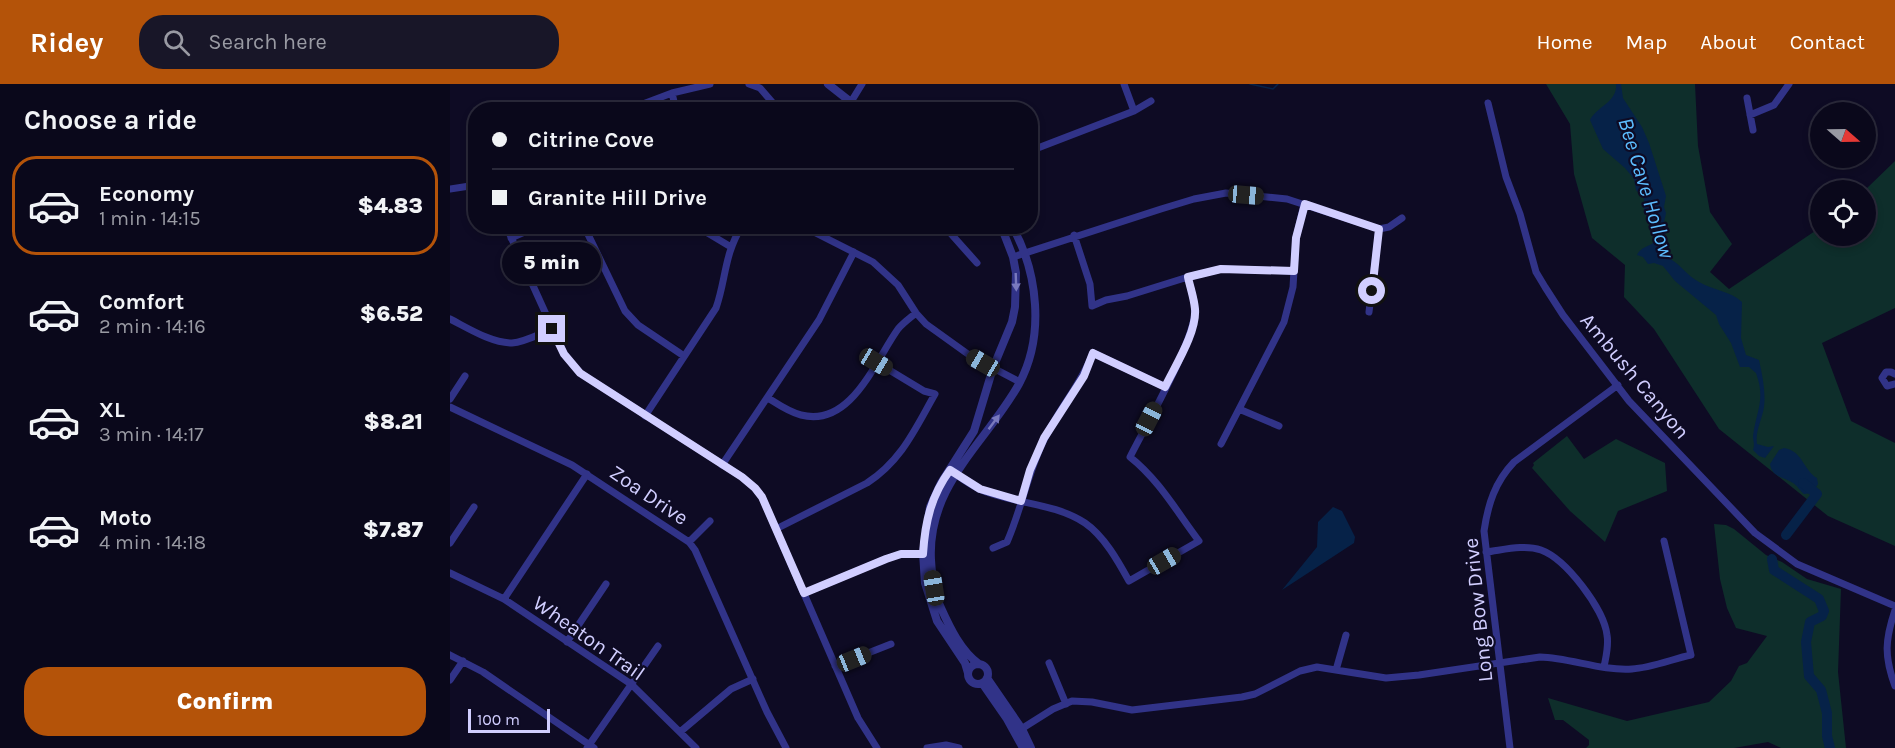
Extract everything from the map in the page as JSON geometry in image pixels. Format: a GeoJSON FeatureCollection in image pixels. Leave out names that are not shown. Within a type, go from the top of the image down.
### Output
{"type":"FeatureCollection","features":[{"type":"Feature","properties":{"kind":"street"},"geometry":{"type":"LineString","coordinates":[[648,102],[672,93],[710,84]]}},
{"type":"Feature","properties":{"kind":"street"},"geometry":{"type":"LineString","coordinates":[[749,84],[760,88],[772,102]]}},
{"type":"Feature","properties":{"kind":"street"},"geometry":{"type":"LineString","coordinates":[[828,84],[844,102]]}},
{"type":"Feature","properties":{"kind":"street"},"geometry":{"type":"LineString","coordinates":[[851,102],[862,84]]}},
{"type":"Feature","properties":{"kind":"street"},"geometry":{"type":"LineString","coordinates":[[1124,84],[1134,111]]}},
{"type":"Feature","properties":{"kind":"street"},"geometry":{"type":"LineString","coordinates":[[1750,115],[1774,105],[1789,84]]}},
{"type":"Feature","properties":{"kind":"street"},"geometry":{"type":"LineString","coordinates":[[672,93],[674,102]]}},
{"type":"Feature","properties":{"kind":"street"},"geometry":{"type":"LineString","coordinates":[[1747,98],[1753,130]]}},
{"type":"Feature","properties":{"kind":"street"},"geometry":{"type":"LineString","coordinates":[[1038,148],[1134,111],[1151,101]]}},
{"type":"Feature","properties":{"kind":"street","name":"Ambush Canyon"},"geometry":{"type":"LineString","coordinates":[[1488,103],[1506,177],[1520,214],[1536,272],[1563,315],[1629,401],[1669,446],[1755,533],[1797,564],[1895,608]]}},
{"type":"Feature","properties":{"kind":"street"},"geometry":{"type":"LineString","coordinates":[[450,189],[468,186]]}},
{"type":"Feature","properties":{"kind":"street"},"geometry":{"type":"LineString","coordinates":[[1013,257],[1194,199],[1226,194],[1305,204],[1379,229],[1389,227],[1402,218]]}},
{"type":"Feature","properties":{"kind":"street"},"geometry":{"type":"LineString","coordinates":[[1221,444],[1284,322],[1293,287],[1296,238],[1305,204]]}},
{"type":"Feature","properties":{"kind":"street"},"geometry":{"type":"LineString","coordinates":[[1369,312],[1379,229]]}},
{"type":"Feature","properties":{"kind":"street"},"geometry":{"type":"LineString","coordinates":[[509,234],[552,329],[571,365],[722,465],[755,488],[762,497],[858,718],[877,748]]}},
{"type":"Feature","properties":{"kind":"street"},"geometry":{"type":"LineString","coordinates":[[511,238],[520,234]]}},
{"type":"Feature","properties":{"kind":"street"},"geometry":{"type":"LineString","coordinates":[[588,234],[625,312],[638,325],[684,356]]}},
{"type":"Feature","properties":{"kind":"street"},"geometry":{"type":"LineString","coordinates":[[709,234],[731,247]]}},
{"type":"Feature","properties":{"kind":"street"},"geometry":{"type":"LineString","coordinates":[[645,416],[716,308],[721,295],[724,270],[738,234]]}},
{"type":"Feature","properties":{"kind":"street"},"geometry":{"type":"LineString","coordinates":[[817,234],[873,262],[898,285],[926,324],[972,357],[1020,382]]}},
{"type":"Feature","properties":{"kind":"street"},"geometry":{"type":"LineString","coordinates":[[951,234],[977,263]]}},
{"type":"Feature","properties":{"kind":"street"},"geometry":{"type":"LineString","coordinates":[[952,472],[974,431],[993,368],[1008,335],[1015,307],[1016,273],[1013,257],[1004,234]]}},
{"type":"Feature","properties":{"kind":"street"},"geometry":{"type":"LineString","coordinates":[[985,681],[972,682],[964,663],[938,621],[926,583],[930,507],[941,483],[1003,411],[1020,382],[1030,352],[1035,320],[1034,294],[1026,253],[1016,234]]}},
{"type":"Feature","properties":{"kind":"street"},"geometry":{"type":"LineString","coordinates":[[1074,236],[1090,284],[1092,306],[1106,300],[1221,269],[1294,271]]}},
{"type":"Feature","properties":{"kind":"street"},"geometry":{"type":"LineString","coordinates":[[722,465],[819,320],[854,252]]}},
{"type":"Feature","properties":{"kind":"street"},"geometry":{"type":"LineString","coordinates":[[952,472],[980,489],[1056,509],[1085,523],[1118,561],[1129,581],[1199,541],[1143,467],[1130,457],[1181,355],[1193,325],[1195,309],[1188,277]]}},
{"type":"Feature","properties":{"kind":"street"},"geometry":{"type":"LineString","coordinates":[[768,398],[803,416],[819,417],[842,408],[866,380],[900,326],[916,313]]}},
{"type":"Feature","properties":{"kind":"street"},"geometry":{"type":"LineString","coordinates":[[450,319],[503,342],[522,341],[552,329]]}},
{"type":"Feature","properties":{"kind":"street"},"geometry":{"type":"LineString","coordinates":[[993,548],[1007,542],[1017,519],[1030,470],[1044,438],[1084,376],[1093,353],[1165,387]]}},
{"type":"Feature","properties":{"kind":"street"},"geometry":{"type":"LineString","coordinates":[[776,529],[867,483],[900,455],[935,394],[924,391],[876,362]]}},
{"type":"Feature","properties":{"kind":"street"},"geometry":{"type":"LineString","coordinates":[[1895,374],[1886,372],[1882,378],[1887,386],[1895,384]]}},
{"type":"Feature","properties":{"kind":"street"},"geometry":{"type":"LineString","coordinates":[[450,399],[465,376]]}},
{"type":"Feature","properties":{"kind":"street","name":"Long Bow Drive"},"geometry":{"type":"LineString","coordinates":[[1510,748],[1484,531],[1490,499],[1505,472],[1525,453],[1618,385]]}},
{"type":"Feature","properties":{"kind":"street","name":"Zoa Drive"},"geometry":{"type":"LineString","coordinates":[[450,407],[572,465],[689,542],[695,550],[786,748]]}},
{"type":"Feature","properties":{"kind":"street"},"geometry":{"type":"LineString","coordinates":[[1239,409],[1279,426]]}},
{"type":"Feature","properties":{"kind":"street"},"geometry":{"type":"LineString","coordinates":[[504,599],[587,474]]}},
{"type":"Feature","properties":{"kind":"street"},"geometry":{"type":"LineString","coordinates":[[450,543],[474,507]]}},
{"type":"Feature","properties":{"kind":"street"},"geometry":{"type":"LineString","coordinates":[[689,542],[710,521]]}},
{"type":"Feature","properties":{"kind":"street"},"geometry":{"type":"LineString","coordinates":[[1019,731],[1053,709],[1072,701],[1092,702],[1132,710],[1177,705],[1255,694],[1300,671],[1317,667],[1386,678],[1540,657],[1604,667],[1640,668],[1691,655],[1664,542]]}},
{"type":"Feature","properties":{"kind":"street"},"geometry":{"type":"LineString","coordinates":[[1486,552],[1526,548],[1541,550],[1558,561],[1595,604],[1604,622],[1608,648],[1604,667]]}},
{"type":"Feature","properties":{"kind":"street"},"geometry":{"type":"LineString","coordinates":[[804,593],[901,554],[927,554]]}},
{"type":"Feature","properties":{"kind":"street"},"geometry":{"type":"LineString","coordinates":[[927,554],[938,602],[958,640],[973,660],[987,669],[985,681],[1031,748]]}},
{"type":"Feature","properties":{"kind":"street","name":"Wheaton Trail"},"geometry":{"type":"LineString","coordinates":[[450,573],[504,599],[631,684],[696,748]]}},
{"type":"Feature","properties":{"kind":"street"},"geometry":{"type":"LineString","coordinates":[[567,642],[606,584]]}},
{"type":"Feature","properties":{"kind":"street"},"geometry":{"type":"LineString","coordinates":[[1895,608],[1885,649],[1889,671],[1895,686]]}},
{"type":"Feature","properties":{"kind":"street"},"geometry":{"type":"LineString","coordinates":[[1336,670],[1346,635]]}},
{"type":"Feature","properties":{"kind":"street"},"geometry":{"type":"LineString","coordinates":[[835,666],[891,644]]}},
{"type":"Feature","properties":{"kind":"street"},"geometry":{"type":"LineString","coordinates":[[450,655],[483,672],[590,747],[658,646]]}},
{"type":"Feature","properties":{"kind":"street"},"geometry":{"type":"LineString","coordinates":[[450,680],[463,661]]}},
{"type":"Feature","properties":{"kind":"street"},"geometry":{"type":"LineString","coordinates":[[1049,663],[1066,704]]}},
{"type":"Feature","properties":{"kind":"street"},"geometry":{"type":"LineString","coordinates":[[968,673],[973,666],[979,664]]}},
{"type":"Feature","properties":{"kind":"street"},"geometry":{"type":"LineString","coordinates":[[681,732],[731,689],[753,679]]}},
{"type":"Feature","properties":{"kind":"street"},"geometry":{"type":"LineString","coordinates":[[1019,731],[1023,748]]}},
{"type":"Feature","properties":{"kind":"street"},"geometry":{"type":"LineString","coordinates":[[927,748],[945,745],[959,748]]}},
{"type":"Feature","properties":{"kind":"green space"},"geometry":{"type":"Polygon","coordinates":[[[1546,84],[1695,84],[1698,146],[1710,212],[1732,244],[1710,272],[1729,289],[1810,234],[1810,246],[1876,246],[1875,180],[1895,161],[1895,308],[1822,343],[1851,421],[1895,443],[1895,546],[1828,516],[1719,429],[1654,329],[1624,297],[1625,265],[1592,238],[1574,174],[1570,124],[1546,84]]]}},
{"type":"Feature","properties":{"kind":"green space"},"geometry":{"type":"Polygon","coordinates":[[[1567,436],[1584,459],[1616,439],[1665,463],[1667,491],[1618,511],[1605,542],[1570,511],[1532,468],[1533,463],[1567,436]]]}},
{"type":"Feature","properties":{"kind":"green space"},"geometry":{"type":"Polygon","coordinates":[[[1714,524],[1726,525],[1734,529],[1766,555],[1782,562],[1807,579],[1841,589],[1838,672],[1846,748],[1781,748],[1768,742],[1734,748],[1586,748],[1589,740],[1563,720],[1555,720],[1548,698],[1627,721],[1709,702],[1731,681],[1739,666],[1747,663],[1767,636],[1736,628],[1727,608],[1720,579],[1714,524]]]}},
{"type":"Feature","properties":{"kind":"water"},"geometry":{"type":"Polygon","coordinates":[[[1616,84],[1621,84],[1623,98],[1642,127],[1666,196],[1664,222],[1666,231],[1662,243],[1666,257],[1699,282],[1732,295],[1742,302],[1741,338],[1746,355],[1759,360],[1764,389],[1764,407],[1757,444],[1774,446],[1765,458],[1753,450],[1753,436],[1760,398],[1756,373],[1749,367],[1740,367],[1731,343],[1716,315],[1675,281],[1663,266],[1648,264],[1643,257],[1637,255],[1654,242],[1656,235],[1654,227],[1645,212],[1644,199],[1636,190],[1634,179],[1603,149],[1590,120],[1614,95],[1616,84]]]}},
{"type":"Feature","properties":{"kind":"water"},"geometry":{"type":"Polygon","coordinates":[[[1784,448],[1795,453],[1817,478],[1818,484],[1812,493],[1804,494],[1794,484],[1773,472],[1770,464],[1779,450],[1784,448]]]}},
{"type":"Feature","properties":{"kind":"water"},"geometry":{"type":"Polygon","coordinates":[[[1333,507],[1342,511],[1355,537],[1354,543],[1282,590],[1317,547],[1318,522],[1333,507]]]}},
{"type":"Feature","properties":{"kind":"waterway"},"geometry":{"type":"LineString","coordinates":[[1250,84],[1273,89],[1278,84]]}},
{"type":"Feature","properties":{"kind":"waterway","name":"Bee Cave Hollow"},"geometry":{"type":"LineString","coordinates":[[1786,535],[1817,494],[1803,483]]}},
{"type":"Feature","properties":{"kind":"waterway","name":"Bee Cave Hollow"},"geometry":{"type":"LineString","coordinates":[[1772,559],[1774,570],[1819,599],[1824,611],[1822,616],[1810,622],[1806,642],[1809,676],[1821,690],[1827,713],[1827,736],[1830,748]]}},
{"type":"Feature","properties":{"kind":"route"},"geometry":{"type":"LineString","coordinates":[[552,329],[571,365],[580,373],[742,477],[755,488],[762,497],[804,593],[901,554],[923,554],[930,507],[950,470],[980,489],[1021,501],[1030,470],[1044,438],[1084,376],[1093,353],[1165,387],[1193,325],[1195,309],[1188,277],[1221,269],[1294,271],[1296,238],[1305,204],[1379,229],[1372,291]]}}]}
